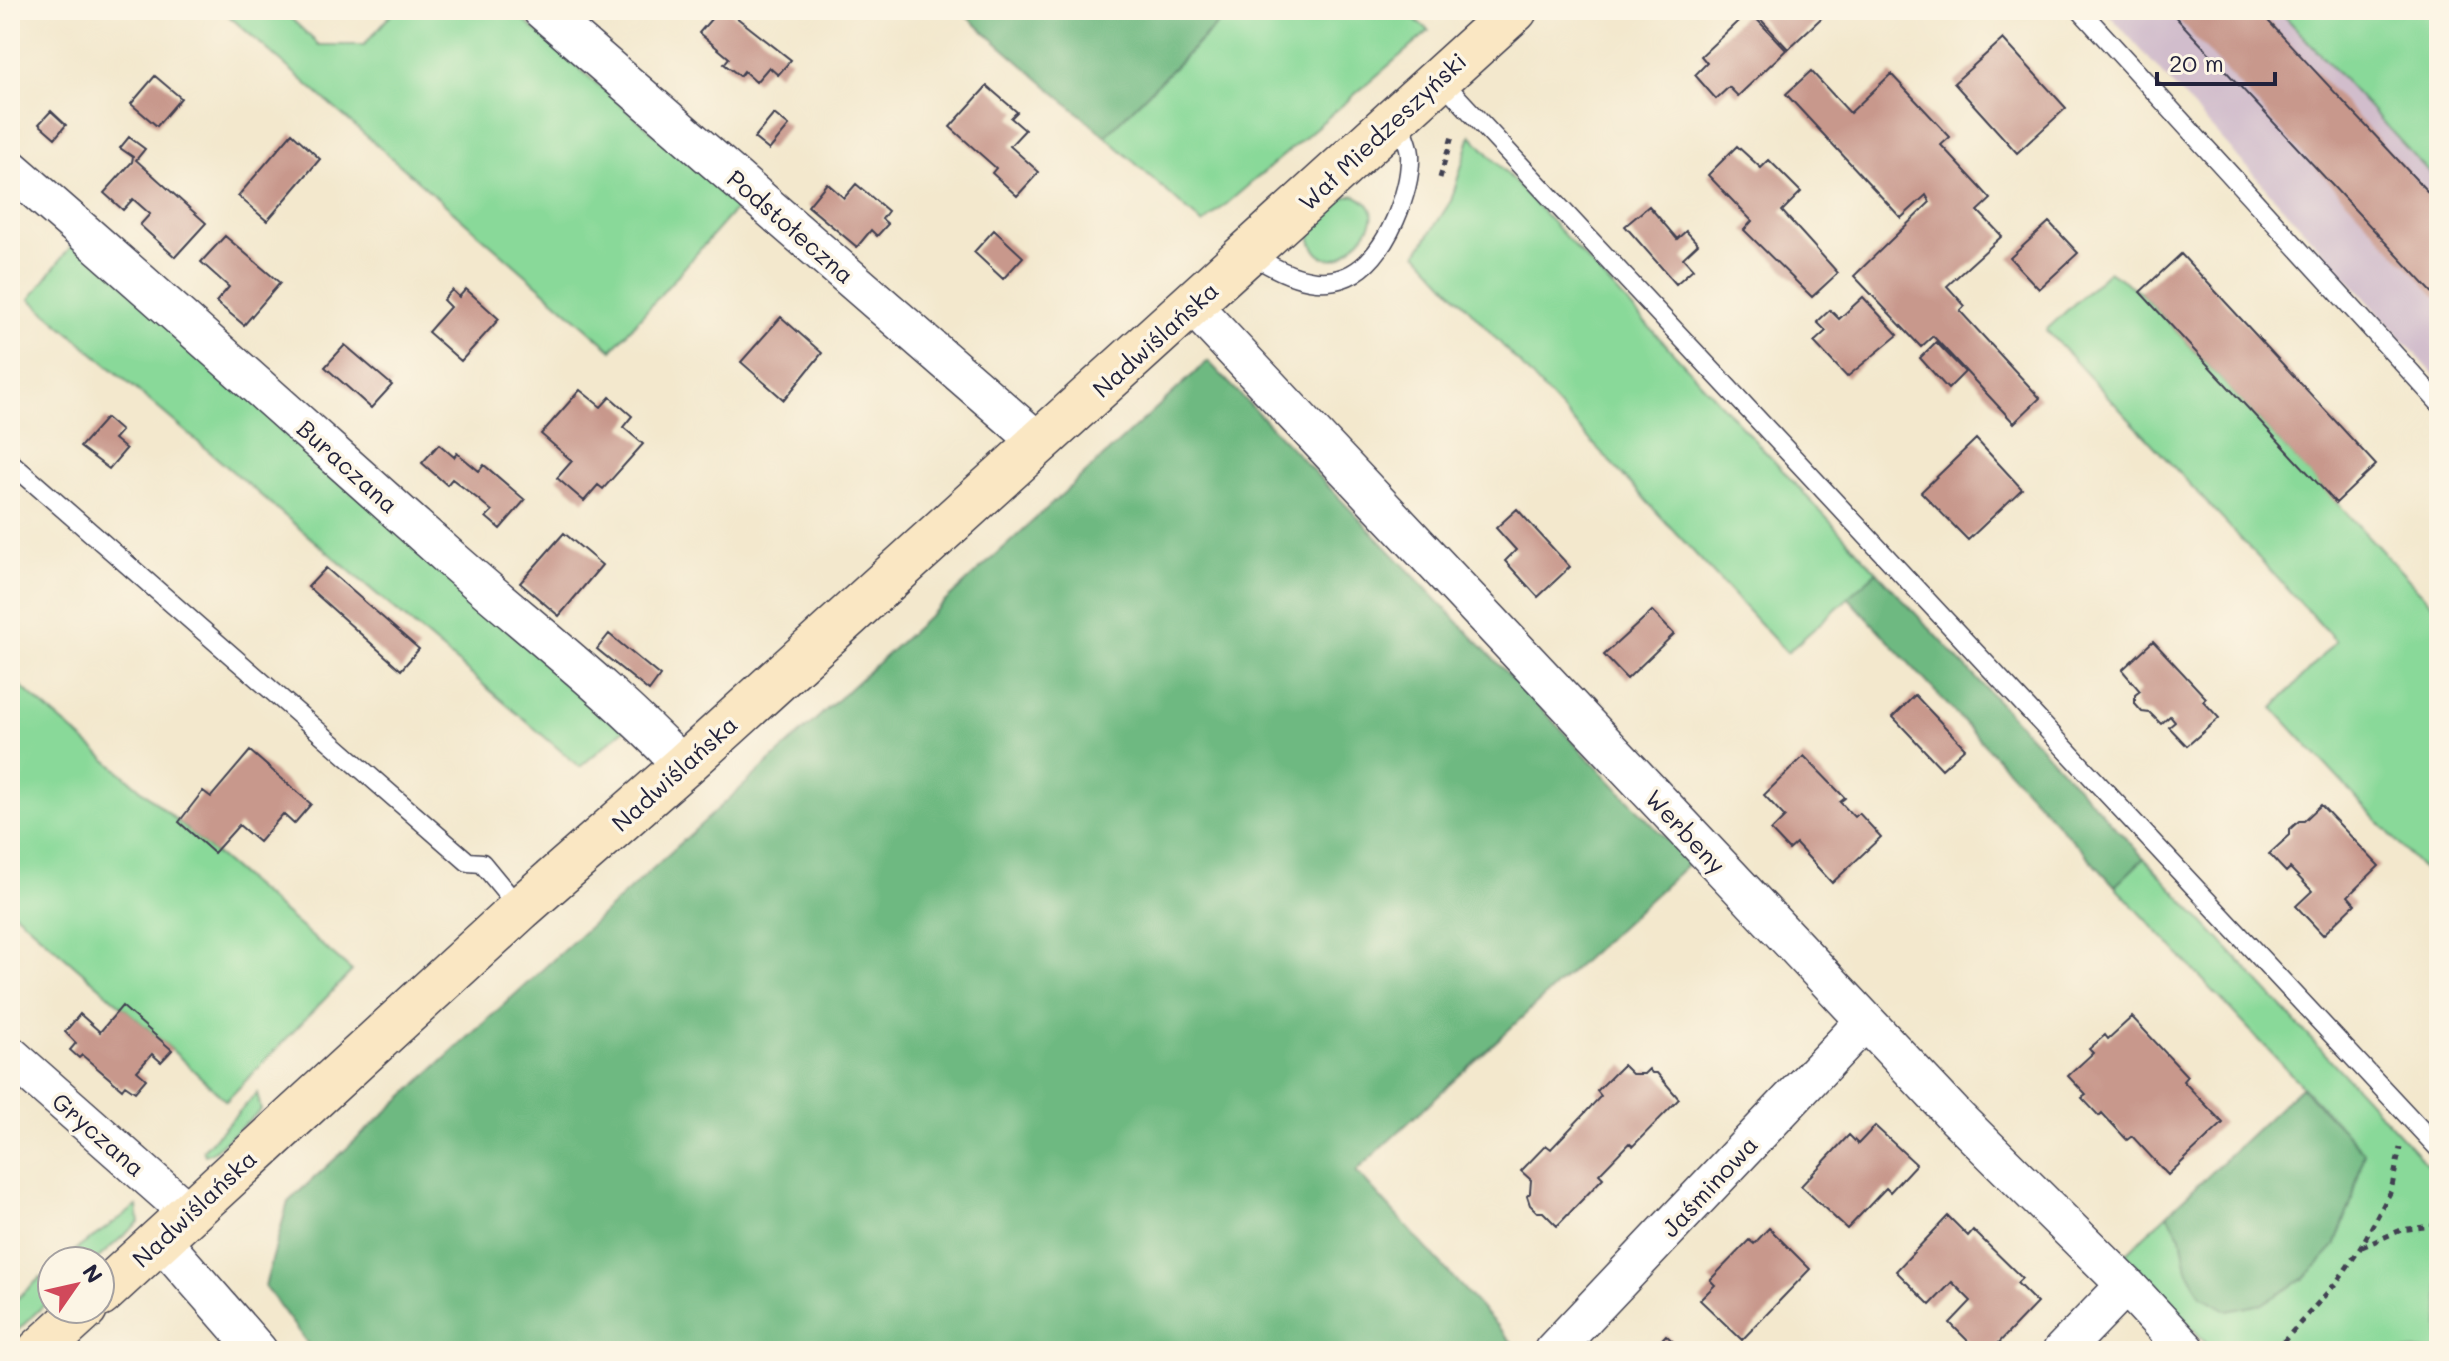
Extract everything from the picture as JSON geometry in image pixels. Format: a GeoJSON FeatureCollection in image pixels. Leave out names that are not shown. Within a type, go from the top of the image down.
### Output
{"type":"FeatureCollection","features":[{"type":"Feature","properties":{"kind":"main road","name":"Wał Miedzeszyński"},"geometry":{"type":"LineString","coordinates":[[1250,253],[1398,118],[1450,90],[1515,10]]}},
{"type":"Feature","properties":{"kind":"main road","name":"Nadwiślańska"},"geometry":{"type":"LineString","coordinates":[[116,1280],[520,909],[683,766],[1250,253]]}},
{"type":"Feature","properties":{"kind":"main road"},"geometry":{"type":"LineString","coordinates":[[39,1351],[67,1325]]}},
{"type":"Feature","properties":{"kind":"street","name":"Podstołeczna"},"geometry":{"type":"LineString","coordinates":[[542,10],[1040,443]]}},
{"type":"Feature","properties":{"kind":"street","name":"Buraczana"},"geometry":{"type":"LineString","coordinates":[[10,168],[452,560],[637,718],[683,766]]}},
{"type":"Feature","properties":{"kind":"street","name":"Werbeny"},"geometry":{"type":"LineString","coordinates":[[1192,305],[1957,1118],[2126,1285],[2187,1351]]}},
{"type":"Feature","properties":{"kind":"street","name":"Jaśminowa"},"geometry":{"type":"LineString","coordinates":[[1553,1351],[1865,1021]]}},
{"type":"Feature","properties":{"kind":"street","name":"Gryczana"},"geometry":{"type":"LineString","coordinates":[[10,1055],[175,1226],[258,1351]]}},
{"type":"Feature","properties":{"kind":"street"},"geometry":{"type":"LineString","coordinates":[[2062,1351],[2126,1285]]}},
{"type":"Feature","properties":{"kind":"lane"},"geometry":{"type":"LineString","coordinates":[[2080,10],[2439,403]]}},
{"type":"Feature","properties":{"kind":"lane"},"geometry":{"type":"LineString","coordinates":[[1450,90],[2439,1149]]}},
{"type":"Feature","properties":{"kind":"lane"},"geometry":{"type":"LineString","coordinates":[[1250,253],[1294,278],[1314,281],[1333,280],[1362,269],[1389,233],[1407,194],[1410,152],[1398,118]]}},
{"type":"Feature","properties":{"kind":"lane"},"geometry":{"type":"LineString","coordinates":[[10,462],[468,862],[482,863],[520,909]]}},
{"type":"Feature","properties":{"kind":"path"},"geometry":{"type":"LineString","coordinates":[[1438,183],[1450,90]]}},
{"type":"Feature","properties":{"kind":"path"},"geometry":{"type":"LineString","coordinates":[[2275,1351],[2336,1283],[2361,1247],[2391,1191],[2407,1113]]}},
{"type":"Feature","properties":{"kind":"path"},"geometry":{"type":"LineString","coordinates":[[2361,1247],[2401,1230],[2439,1225]]}},
{"type":"Feature","properties":{"kind":"shaded area"},"geometry":{"type":"Polygon","coordinates":[[[2105,10],[2279,10],[2439,183],[2439,380],[2105,10]]]}},
{"type":"Feature","properties":{"kind":"green space"},"geometry":{"type":"Polygon","coordinates":[[[222,10],[282,10],[319,45],[364,45],[395,10],[492,10],[496,13],[512,10],[738,206],[612,350],[222,10]]]}},
{"type":"Feature","properties":{"kind":"green space"},"geometry":{"type":"Polygon","coordinates":[[[959,10],[1222,10],[1227,14],[1105,136],[959,10]]]}},
{"type":"Feature","properties":{"kind":"green space"},"geometry":{"type":"Polygon","coordinates":[[[1222,10],[1404,10],[1429,31],[1203,224],[1105,136],[1227,15],[1222,10]]]}},
{"type":"Feature","properties":{"kind":"green space"},"geometry":{"type":"Polygon","coordinates":[[[2279,10],[2439,10],[2439,183],[2279,10]]]}},
{"type":"Feature","properties":{"kind":"green space"},"geometry":{"type":"Polygon","coordinates":[[[1471,135],[1877,572],[1787,653],[1417,253],[1451,201],[1471,135]]]}},
{"type":"Feature","properties":{"kind":"green space"},"geometry":{"type":"Polygon","coordinates":[[[1354,195],[1371,210],[1373,215],[1369,227],[1343,256],[1333,259],[1321,256],[1311,240],[1310,227],[1343,198],[1354,195]]]}},
{"type":"Feature","properties":{"kind":"green space"},"geometry":{"type":"Polygon","coordinates":[[[75,241],[628,726],[580,767],[30,299],[75,241]]]}},
{"type":"Feature","properties":{"kind":"green space"},"geometry":{"type":"Polygon","coordinates":[[[2109,271],[2140,292],[2439,612],[2439,887],[2273,708],[2336,641],[2046,330],[2109,271]]]}},
{"type":"Feature","properties":{"kind":"green space"},"geometry":{"type":"Polygon","coordinates":[[[1208,361],[1689,863],[1356,1171],[1520,1351],[313,1351],[265,1286],[288,1202],[1208,361]]]}},
{"type":"Feature","properties":{"kind":"green space"},"geometry":{"type":"Polygon","coordinates":[[[1877,572],[2144,858],[2115,886],[1848,597],[1877,572]]]}},
{"type":"Feature","properties":{"kind":"green space"},"geometry":{"type":"Polygon","coordinates":[[[10,677],[352,971],[226,1101],[10,909],[10,677]]]}},
{"type":"Feature","properties":{"kind":"green space"},"geometry":{"type":"Polygon","coordinates":[[[2144,858],[2439,1177],[2439,1351],[2213,1351],[2125,1254],[2167,1214],[2181,1236],[2187,1269],[2335,1246],[2352,1200],[2364,1152],[2115,886],[2144,858]]]}},
{"type":"Feature","properties":{"kind":"green space"},"geometry":{"type":"Polygon","coordinates":[[[2301,1087],[2364,1152],[2352,1200],[2335,1246],[2305,1278],[2262,1304],[2228,1311],[2201,1295],[2187,1269],[2181,1236],[2167,1214],[2301,1087]]]}},
{"type":"Feature","properties":{"kind":"green space"},"geometry":{"type":"Polygon","coordinates":[[[257,1093],[261,1110],[213,1152],[205,1155],[203,1150],[257,1093]]]}},
{"type":"Feature","properties":{"kind":"green space"},"geometry":{"type":"Polygon","coordinates":[[[137,1206],[139,1222],[113,1245],[82,1245],[137,1206]]]}},
{"type":"Feature","properties":{"kind":"green space"},"geometry":{"type":"Polygon","coordinates":[[[36,1282],[36,1313],[10,1338],[10,1305],[36,1282]]]}},
{"type":"Feature","properties":{"kind":"building"},"geometry":{"type":"Polygon","coordinates":[[[719,10],[727,10],[791,60],[778,75],[769,67],[756,82],[744,71],[740,76],[724,64],[729,58],[699,33],[719,10]]]}},
{"type":"Feature","properties":{"kind":"building"},"geometry":{"type":"Polygon","coordinates":[[[1752,10],[1830,10],[1788,49],[1752,10]]]}},
{"type":"Feature","properties":{"kind":"building"},"geometry":{"type":"Polygon","coordinates":[[[2169,10],[2258,10],[2439,204],[2439,300],[2169,10]]]}},
{"type":"Feature","properties":{"kind":"building"},"geometry":{"type":"Polygon","coordinates":[[[1749,11],[1786,50],[1738,96],[1729,87],[1716,99],[1695,75],[1707,63],[1701,56],[1749,11]]]}},
{"type":"Feature","properties":{"kind":"building"},"geometry":{"type":"Polygon","coordinates":[[[2003,39],[2066,108],[2017,153],[1954,83],[2003,39]]]}},
{"type":"Feature","properties":{"kind":"building"},"geometry":{"type":"Polygon","coordinates":[[[1811,71],[1850,113],[1891,74],[1950,137],[1941,145],[1991,199],[1978,211],[2002,236],[1947,286],[1965,306],[1960,311],[2040,398],[2014,423],[1933,336],[1921,347],[1854,276],[1930,202],[1926,195],[1901,218],[1786,94],[1811,71]]]}},
{"type":"Feature","properties":{"kind":"building"},"geometry":{"type":"Polygon","coordinates":[[[155,76],[181,98],[157,126],[131,104],[155,76]]]}},
{"type":"Feature","properties":{"kind":"building"},"geometry":{"type":"Polygon","coordinates":[[[987,86],[1017,112],[1011,118],[1025,130],[1010,146],[1039,172],[1017,196],[992,173],[996,168],[950,127],[987,86]]]}},
{"type":"Feature","properties":{"kind":"building"},"geometry":{"type":"Polygon","coordinates":[[[51,111],[66,125],[55,138],[39,124],[51,111]]]}},
{"type":"Feature","properties":{"kind":"building"},"geometry":{"type":"Polygon","coordinates":[[[774,114],[789,126],[769,150],[754,138],[774,114]]]}},
{"type":"Feature","properties":{"kind":"building"},"geometry":{"type":"Polygon","coordinates":[[[292,133],[320,159],[267,221],[238,196],[292,133]]]}},
{"type":"Feature","properties":{"kind":"building"},"geometry":{"type":"Polygon","coordinates":[[[129,137],[145,149],[136,160],[206,223],[175,257],[140,225],[150,214],[133,199],[123,210],[104,193],[132,162],[133,157],[120,148],[129,137]]]}},
{"type":"Feature","properties":{"kind":"building"},"geometry":{"type":"Polygon","coordinates":[[[1737,146],[1761,168],[1769,160],[1801,192],[1782,211],[1838,273],[1812,297],[1744,230],[1752,221],[1708,175],[1737,146]]]}},
{"type":"Feature","properties":{"kind":"building"},"geometry":{"type":"Polygon","coordinates":[[[827,183],[844,198],[856,184],[888,211],[882,219],[888,224],[877,236],[871,230],[857,247],[808,206],[827,183]]]}},
{"type":"Feature","properties":{"kind":"building"},"geometry":{"type":"Polygon","coordinates":[[[1649,206],[1677,239],[1686,231],[1698,244],[1683,258],[1693,269],[1676,284],[1625,226],[1649,206]]]}},
{"type":"Feature","properties":{"kind":"building"},"geometry":{"type":"Polygon","coordinates":[[[2049,222],[2078,253],[2039,289],[2010,258],[2049,222]]]}},
{"type":"Feature","properties":{"kind":"building"},"geometry":{"type":"Polygon","coordinates":[[[994,230],[1023,257],[1003,279],[974,252],[994,230]]]}},
{"type":"Feature","properties":{"kind":"building"},"geometry":{"type":"Polygon","coordinates":[[[225,236],[280,283],[244,325],[216,302],[229,287],[201,262],[225,236]]]}},
{"type":"Feature","properties":{"kind":"building"},"geometry":{"type":"Polygon","coordinates":[[[2181,254],[2376,465],[2336,503],[2140,292],[2181,254]]]}},
{"type":"Feature","properties":{"kind":"building"},"geometry":{"type":"Polygon","coordinates":[[[466,289],[499,319],[461,361],[428,332],[450,307],[443,300],[452,290],[459,297],[466,289]]]}},
{"type":"Feature","properties":{"kind":"building"},"geometry":{"type":"Polygon","coordinates":[[[1863,297],[1898,335],[1847,377],[1814,342],[1826,331],[1817,322],[1830,310],[1839,319],[1863,297]]]}},
{"type":"Feature","properties":{"kind":"building"},"geometry":{"type":"Polygon","coordinates":[[[781,317],[822,353],[784,400],[741,362],[781,317]]]}},
{"type":"Feature","properties":{"kind":"building"},"geometry":{"type":"Polygon","coordinates":[[[1936,342],[1965,372],[1948,389],[1920,358],[1936,342]]]}},
{"type":"Feature","properties":{"kind":"building"},"geometry":{"type":"Polygon","coordinates":[[[345,345],[392,385],[371,408],[325,367],[345,345]]]}},
{"type":"Feature","properties":{"kind":"building"},"geometry":{"type":"Polygon","coordinates":[[[580,390],[601,407],[610,397],[632,416],[623,427],[643,444],[603,489],[598,485],[584,501],[557,478],[572,461],[541,434],[580,390]]]}},
{"type":"Feature","properties":{"kind":"building"},"geometry":{"type":"Polygon","coordinates":[[[106,418],[121,431],[114,439],[126,449],[109,469],[80,447],[106,418]]]}},
{"type":"Feature","properties":{"kind":"building"},"geometry":{"type":"Polygon","coordinates":[[[1976,439],[2022,489],[1968,540],[1921,492],[1976,439]]]}},
{"type":"Feature","properties":{"kind":"building"},"geometry":{"type":"Polygon","coordinates":[[[439,444],[454,457],[457,453],[479,471],[484,465],[525,500],[500,529],[486,517],[492,511],[478,499],[452,479],[447,485],[422,463],[439,444]]]}},
{"type":"Feature","properties":{"kind":"building"},"geometry":{"type":"Polygon","coordinates":[[[1517,509],[1570,567],[1538,597],[1505,561],[1516,550],[1496,528],[1517,509]]]}},
{"type":"Feature","properties":{"kind":"building"},"geometry":{"type":"Polygon","coordinates":[[[564,533],[602,565],[559,616],[520,583],[564,533]]]}},
{"type":"Feature","properties":{"kind":"building"},"geometry":{"type":"Polygon","coordinates":[[[326,568],[419,649],[401,670],[308,587],[326,568]]]}},
{"type":"Feature","properties":{"kind":"building"},"geometry":{"type":"Polygon","coordinates":[[[1652,611],[1674,634],[1627,679],[1604,655],[1652,611]]]}},
{"type":"Feature","properties":{"kind":"building"},"geometry":{"type":"Polygon","coordinates":[[[609,634],[660,676],[649,691],[597,649],[609,634]]]}},
{"type":"Feature","properties":{"kind":"building"},"geometry":{"type":"Polygon","coordinates":[[[2153,641],[2206,698],[2203,701],[2219,718],[2187,746],[2169,727],[2175,722],[2170,716],[2161,724],[2135,704],[2135,695],[2140,691],[2122,670],[2153,641]]]}},
{"type":"Feature","properties":{"kind":"building"},"geometry":{"type":"Polygon","coordinates":[[[1915,695],[1965,748],[1942,769],[1893,717],[1915,695]]]}},
{"type":"Feature","properties":{"kind":"building"},"geometry":{"type":"Polygon","coordinates":[[[250,751],[311,804],[294,824],[283,814],[259,842],[239,825],[214,853],[179,822],[203,791],[211,797],[250,751]]]}},
{"type":"Feature","properties":{"kind":"building"},"geometry":{"type":"Polygon","coordinates":[[[1804,756],[1845,798],[1840,802],[1854,817],[1859,813],[1881,837],[1832,883],[1796,844],[1789,850],[1771,831],[1785,817],[1764,795],[1804,756]]]}},
{"type":"Feature","properties":{"kind":"building"},"geometry":{"type":"Polygon","coordinates":[[[2321,805],[2379,866],[2348,896],[2355,904],[2323,935],[2296,906],[2312,891],[2290,868],[2286,872],[2269,854],[2290,835],[2290,829],[2321,805]]]}},
{"type":"Feature","properties":{"kind":"building"},"geometry":{"type":"Polygon","coordinates":[[[122,1006],[172,1050],[161,1062],[152,1054],[137,1071],[146,1079],[135,1092],[125,1085],[122,1089],[82,1055],[79,1058],[70,1050],[76,1043],[65,1032],[80,1014],[100,1032],[122,1006]]]}},
{"type":"Feature","properties":{"kind":"building"},"geometry":{"type":"Polygon","coordinates":[[[2132,1017],[2187,1076],[2183,1081],[2223,1123],[2168,1175],[2132,1136],[2127,1140],[2102,1113],[2099,1116],[2082,1098],[2086,1095],[2068,1076],[2093,1053],[2089,1049],[2105,1035],[2108,1039],[2132,1017]]]}},
{"type":"Feature","properties":{"kind":"building"},"geometry":{"type":"Polygon","coordinates":[[[1623,1065],[1632,1074],[1644,1074],[1649,1069],[1657,1073],[1679,1099],[1633,1146],[1629,1143],[1599,1174],[1603,1178],[1557,1226],[1543,1212],[1537,1212],[1530,1205],[1527,1196],[1531,1180],[1521,1171],[1546,1145],[1551,1149],[1601,1096],[1597,1091],[1623,1065]]]}},
{"type":"Feature","properties":{"kind":"building"},"geometry":{"type":"Polygon","coordinates":[[[1875,1126],[1916,1164],[1890,1192],[1886,1188],[1847,1229],[1801,1186],[1849,1135],[1858,1144],[1875,1126]]]}},
{"type":"Feature","properties":{"kind":"building"},"geometry":{"type":"Polygon","coordinates":[[[1948,1216],[1968,1236],[1973,1230],[2022,1278],[2017,1283],[2037,1303],[1991,1351],[1978,1351],[1950,1323],[1971,1301],[1952,1282],[1930,1305],[1896,1271],[1948,1216]]]}},
{"type":"Feature","properties":{"kind":"building"},"geometry":{"type":"Polygon","coordinates":[[[1769,1228],[1810,1269],[1742,1340],[1700,1300],[1715,1285],[1710,1280],[1749,1240],[1754,1244],[1769,1228]]]}},
{"type":"Feature","properties":{"kind":"building"},"geometry":{"type":"Polygon","coordinates":[[[1666,1335],[1683,1351],[1643,1351],[1647,1346],[1652,1350],[1666,1335]]]}}]}
